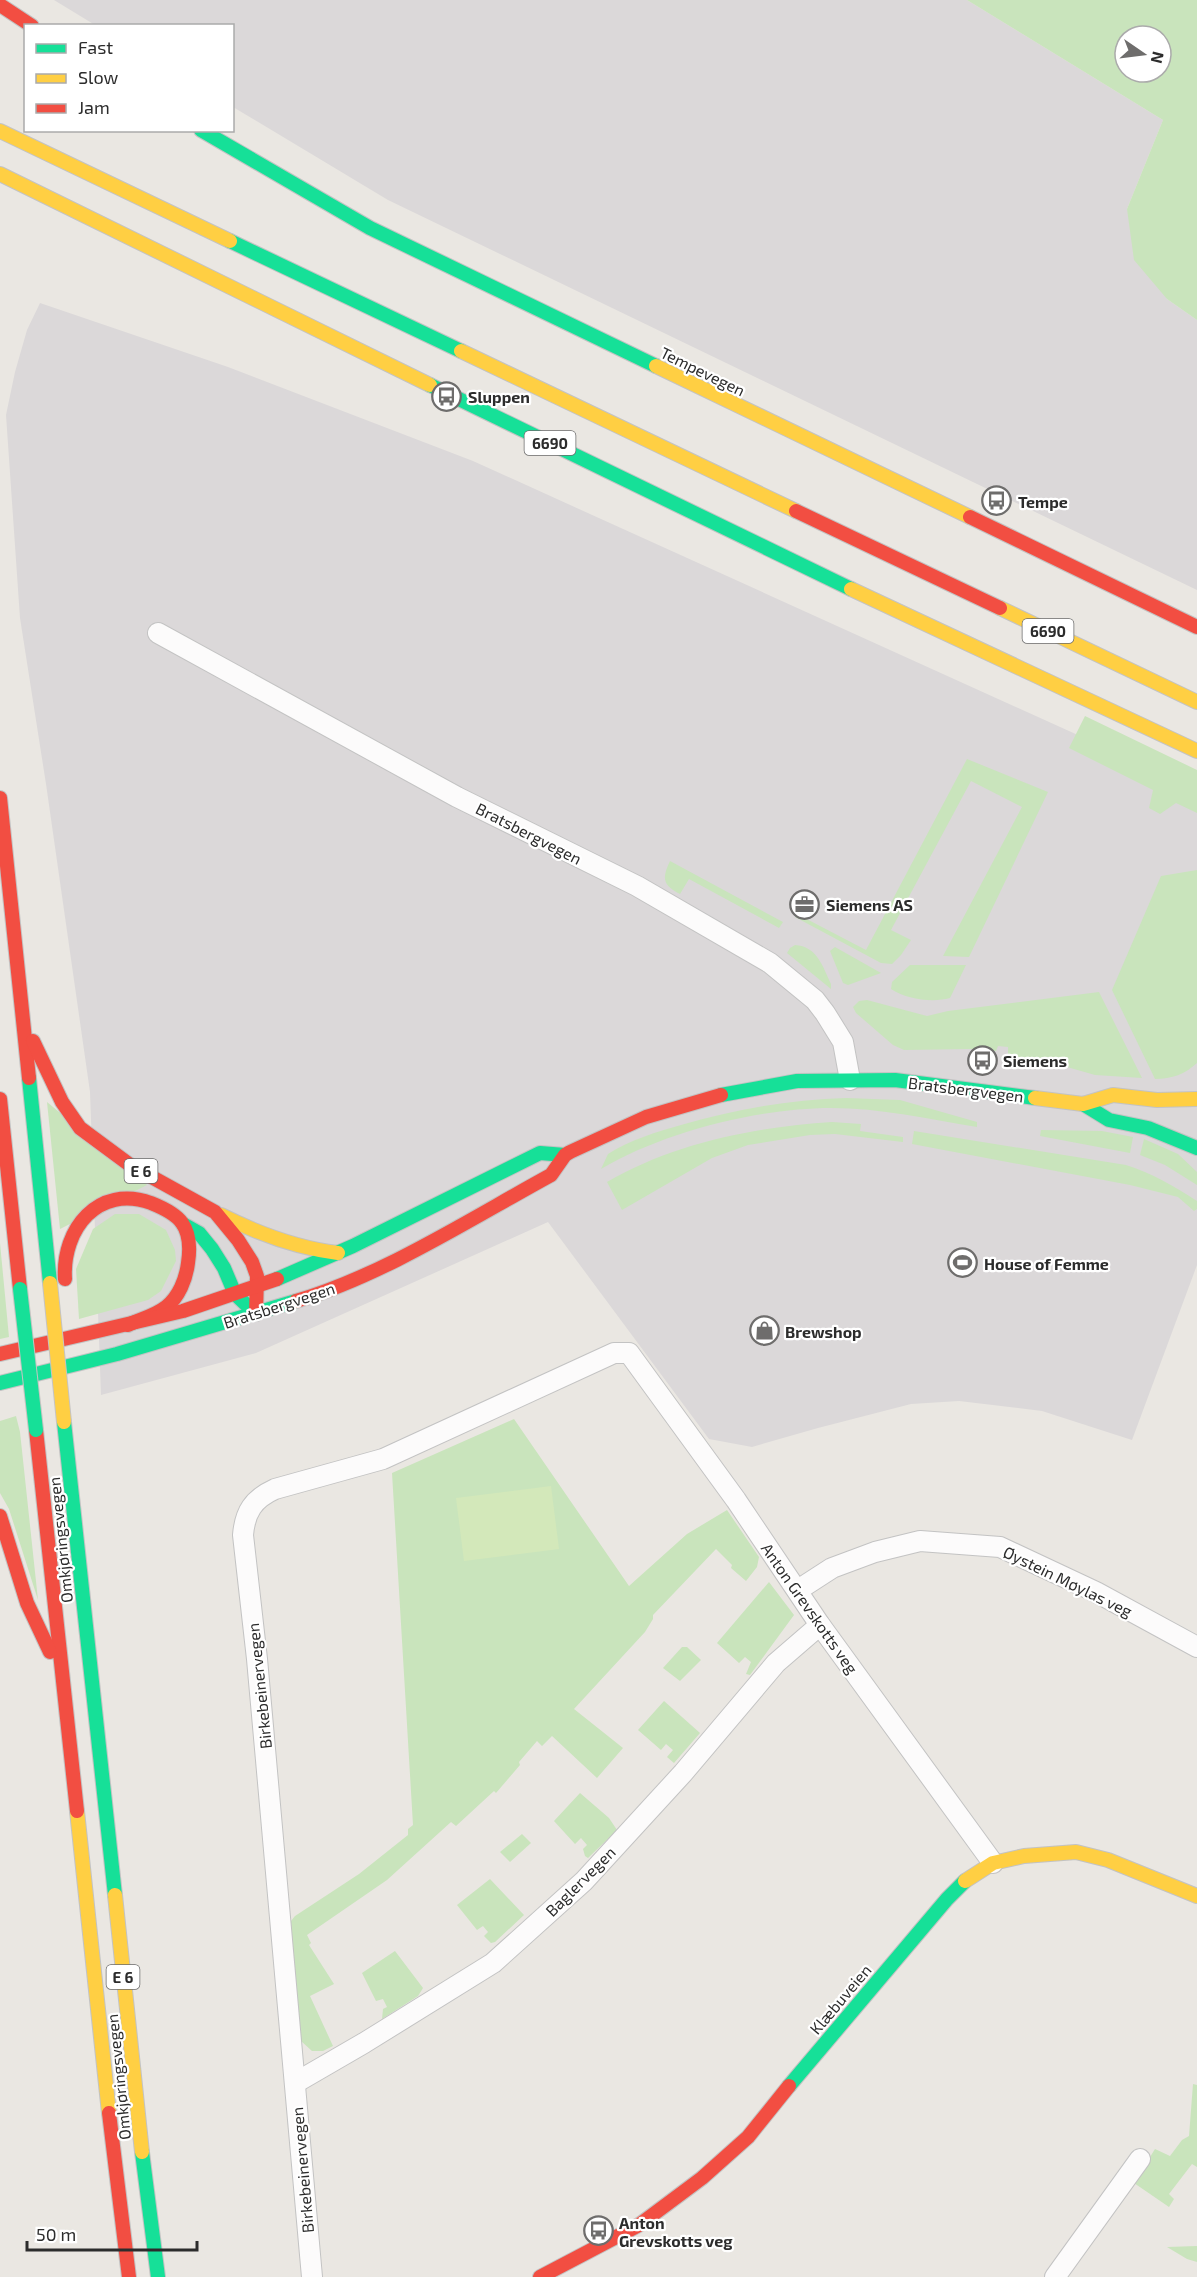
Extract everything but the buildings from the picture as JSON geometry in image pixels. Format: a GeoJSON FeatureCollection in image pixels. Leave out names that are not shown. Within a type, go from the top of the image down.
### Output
{"type":"FeatureCollection","features":[{"type":"Feature","properties":{"kind":"main road"},"geometry":{"type":"LineString","coordinates":[[0,5],[29,24]]}},
{"type":"Feature","properties":{"kind":"main road","name":"6690"},"geometry":{"type":"LineString","coordinates":[[0,131],[1197,702]]}},
{"type":"Feature","properties":{"kind":"main road","name":"Tempevegen"},"geometry":{"type":"LineString","coordinates":[[204,132],[370,228],[1197,627]]}},
{"type":"Feature","properties":{"kind":"main road","name":"6690"},"geometry":{"type":"LineString","coordinates":[[0,174],[768,550],[1197,751]]}},
{"type":"Feature","properties":{"kind":"main road","name":"Omkjøringsvegen"},"geometry":{"type":"LineString","coordinates":[[0,798],[144,2171],[158,2277]]}},
{"type":"Feature","properties":{"kind":"main road","name":"E 6"},"geometry":{"type":"LineString","coordinates":[[22,1017],[62,1102],[80,1128],[130,1165],[215,1212],[279,1242],[316,1251],[338,1253]]}},
{"type":"Feature","properties":{"kind":"main road","name":"Bratsbergvegen"},"geometry":{"type":"LineString","coordinates":[[0,1354],[173,1315],[258,1286],[376,1236],[540,1153],[564,1155],[646,1117],[739,1090],[779,1084],[895,1080],[1083,1104],[1113,1095],[1157,1100],[1197,1099]]}},
{"type":"Feature","properties":{"kind":"main road","name":"Omkjøringsvegen"},"geometry":{"type":"LineString","coordinates":[[0,1099],[129,2277]]}},
{"type":"Feature","properties":{"kind":"main road","name":"Bratsbergvegen"},"geometry":{"type":"LineString","coordinates":[[1083,1104],[1109,1120],[1148,1128],[1197,1148]]}},
{"type":"Feature","properties":{"kind":"main road","name":"Bratsbergvegen"},"geometry":{"type":"LineString","coordinates":[[0,1383],[117,1354],[320,1294],[393,1261],[551,1175],[564,1155]]}},
{"type":"Feature","properties":{"kind":"main road","name":"E 6"},"geometry":{"type":"LineString","coordinates":[[57,1356],[67,1254],[73,1233],[85,1215],[101,1203],[116,1199],[145,1201],[159,1206],[199,1233],[224,1268],[235,1294],[256,1314]]}},
{"type":"Feature","properties":{"kind":"main road","name":"E 6"},"geometry":{"type":"LineString","coordinates":[[215,1212],[238,1240],[252,1262],[258,1286],[256,1314]]}},
{"type":"Feature","properties":{"kind":"main road"},"geometry":{"type":"LineString","coordinates":[[128,1325],[166,1307],[183,1285],[189,1254],[183,1224]]}},
{"type":"Feature","properties":{"kind":"main road","name":"E 6"},"geometry":{"type":"LineString","coordinates":[[0,1516],[27,1603],[62,1677]]}},
{"type":"Feature","properties":{"kind":"main road","name":"Klæbuveien"},"geometry":{"type":"LineString","coordinates":[[540,2277],[639,2224],[702,2178],[748,2137],[849,2013],[947,1899],[970,1876],[993,1863],[1024,1856],[1076,1852],[1108,1860],[1197,1896]]}},
{"type":"Feature","properties":{"kind":"street","name":"Bratsbergvegen"},"geometry":{"type":"LineString","coordinates":[[158,633],[457,797],[637,886],[770,963],[815,1000],[825,1013],[843,1042],[850,1080]]}},
{"type":"Feature","properties":{"kind":"street","name":"Birkebeinervegen"},"geometry":{"type":"LineString","coordinates":[[312,2277],[257,1659],[243,1535],[246,1517],[261,1495],[275,1489],[383,1459],[614,1353],[629,1353]]}},
{"type":"Feature","properties":{"kind":"street","name":"Anton Grevskotts veg"},"geometry":{"type":"LineString","coordinates":[[629,1353],[729,1491],[820,1625],[993,1863]]}},
{"type":"Feature","properties":{"kind":"street","name":"Øystein Møylas veg"},"geometry":{"type":"LineString","coordinates":[[798,1590],[832,1568],[875,1552],[920,1541],[1000,1547],[1086,1587],[1197,1647]]}},
{"type":"Feature","properties":{"kind":"street","name":"Baglervegen"},"geometry":{"type":"LineString","coordinates":[[295,2083],[494,1963],[584,1881],[683,1773],[776,1664],[820,1625]]}},
{"type":"Feature","properties":{"kind":"street"},"geometry":{"type":"LineString","coordinates":[[1055,2277],[1140,2159]]}},
{"type":"Feature","properties":{"kind":"shaded area"},"geometry":{"type":"Polygon","coordinates":[[[54,0],[967,0],[1163,120],[1127,209],[1167,299],[1197,320],[1197,590],[388,200],[234,108],[234,24],[93,24],[54,0]]]}},
{"type":"Feature","properties":{"kind":"shaded area"},"geometry":{"type":"Polygon","coordinates":[[[40,303],[228,367],[473,461],[1197,789],[1197,1265],[1132,1440],[1042,1411],[959,1401],[911,1404],[752,1447],[709,1439],[548,1222],[256,1353],[101,1395],[90,1092],[20,618],[6,415],[27,330],[40,303]]]}},
{"type":"Feature","properties":{"kind":"green space"},"geometry":{"type":"Polygon","coordinates":[[[967,0],[1197,0],[1197,320],[1167,299],[1134,260],[1127,209],[1163,120],[967,0]]]}},
{"type":"Feature","properties":{"kind":"green space"},"geometry":{"type":"Polygon","coordinates":[[[1085,716],[1197,770],[1197,813],[1176,803],[1160,814],[1149,808],[1153,790],[1069,748],[1085,716]]]}},
{"type":"Feature","properties":{"kind":"green space"},"geometry":{"type":"Polygon","coordinates":[[[967,759],[1048,792],[969,957],[943,956],[1022,807],[971,781],[891,930],[911,940],[892,964],[881,963],[795,917],[797,914],[866,950],[967,759]]]}},
{"type":"Feature","properties":{"kind":"green space"},"geometry":{"type":"Polygon","coordinates":[[[670,861],[783,922],[779,928],[689,879],[680,894],[665,880],[670,861]]]}},
{"type":"Feature","properties":{"kind":"green space"},"geometry":{"type":"Polygon","coordinates":[[[1197,870],[1197,1063],[1178,1075],[1155,1079],[1112,990],[1161,876],[1197,870]]]}},
{"type":"Feature","properties":{"kind":"green space"},"geometry":{"type":"Polygon","coordinates":[[[795,945],[803,946],[814,953],[822,964],[831,989],[787,953],[795,945]]]}},
{"type":"Feature","properties":{"kind":"green space"},"geometry":{"type":"Polygon","coordinates":[[[835,947],[881,973],[848,985],[843,983],[830,951],[835,947]]]}},
{"type":"Feature","properties":{"kind":"green space"},"geometry":{"type":"Polygon","coordinates":[[[910,965],[966,965],[950,998],[927,1000],[912,998],[891,989],[892,982],[910,965]]]}},
{"type":"Feature","properties":{"kind":"green space"},"geometry":{"type":"Polygon","coordinates":[[[1099,992],[1142,1078],[1095,1075],[1053,1063],[1012,1056],[1008,1054],[1008,1047],[998,1046],[996,1051],[904,1050],[893,1045],[856,1013],[853,1007],[859,1001],[867,1000],[927,1016],[948,1011],[1099,992]]]}},
{"type":"Feature","properties":{"kind":"green space"},"geometry":{"type":"Polygon","coordinates":[[[846,1098],[900,1100],[977,1122],[977,1127],[849,1108],[773,1112],[682,1133],[601,1169],[608,1154],[616,1149],[672,1128],[722,1114],[763,1106],[846,1098]]]}},
{"type":"Feature","properties":{"kind":"green space"},"geometry":{"type":"Polygon","coordinates":[[[47,1102],[147,1185],[60,1229],[47,1102]]]}},
{"type":"Feature","properties":{"kind":"green space"},"geometry":{"type":"Polygon","coordinates":[[[832,1122],[861,1124],[860,1131],[903,1137],[903,1142],[835,1134],[810,1135],[748,1145],[712,1158],[622,1210],[607,1182],[660,1157],[716,1139],[774,1128],[832,1122]]]}},
{"type":"Feature","properties":{"kind":"green space"},"geometry":{"type":"Polygon","coordinates":[[[1041,1130],[1102,1131],[1133,1137],[1130,1153],[1040,1136],[1041,1130]]]}},
{"type":"Feature","properties":{"kind":"green space"},"geometry":{"type":"Polygon","coordinates":[[[914,1131],[1126,1165],[1180,1190],[1197,1201],[1197,1209],[1194,1211],[1178,1197],[1130,1185],[912,1144],[914,1131]]]}},
{"type":"Feature","properties":{"kind":"green space"},"geometry":{"type":"Polygon","coordinates":[[[1144,1139],[1178,1154],[1197,1172],[1197,1185],[1165,1165],[1140,1155],[1144,1139]]]}},
{"type":"Feature","properties":{"kind":"green space"},"geometry":{"type":"Polygon","coordinates":[[[115,1214],[139,1214],[166,1230],[175,1250],[176,1261],[161,1291],[148,1300],[79,1319],[76,1269],[93,1229],[115,1214]]]}},
{"type":"Feature","properties":{"kind":"green space"},"geometry":{"type":"Polygon","coordinates":[[[0,1243],[9,1337],[0,1339],[0,1243]]]}},
{"type":"Feature","properties":{"kind":"green space"},"geometry":{"type":"Polygon","coordinates":[[[16,1416],[20,1432],[38,1600],[9,1509],[0,1493],[0,1421],[16,1416]]]}},
{"type":"Feature","properties":{"kind":"green space"},"geometry":{"type":"Polygon","coordinates":[[[514,1419],[629,1586],[687,1534],[727,1510],[759,1557],[757,1567],[746,1581],[731,1568],[732,1565],[716,1549],[653,1615],[645,1632],[574,1709],[623,1748],[597,1778],[552,1736],[542,1746],[537,1741],[496,1793],[494,1791],[456,1826],[451,1822],[387,1880],[307,1935],[311,1943],[309,1945],[334,1984],[310,1996],[333,2046],[323,2051],[312,2051],[301,2041],[297,2021],[291,1921],[295,1916],[359,1874],[408,1835],[408,1829],[413,1825],[392,1473],[514,1419]]]}},
{"type":"Feature","properties":{"kind":"green space"},"geometry":{"type":"Polygon","coordinates":[[[551,1486],[559,1549],[464,1561],[456,1498],[551,1486]]]}},
{"type":"Feature","properties":{"kind":"green space"},"geometry":{"type":"Polygon","coordinates":[[[769,1582],[794,1615],[750,1675],[746,1674],[751,1662],[745,1657],[739,1663],[717,1643],[769,1582]]]}},
{"type":"Feature","properties":{"kind":"green space"},"geometry":{"type":"Polygon","coordinates":[[[682,1647],[687,1647],[701,1660],[680,1681],[663,1668],[682,1647]]]}},
{"type":"Feature","properties":{"kind":"green space"},"geometry":{"type":"Polygon","coordinates":[[[664,1701],[700,1733],[674,1763],[667,1757],[673,1750],[666,1744],[661,1750],[638,1730],[664,1701]]]}},
{"type":"Feature","properties":{"kind":"green space"},"geometry":{"type":"Polygon","coordinates":[[[580,1793],[609,1818],[617,1830],[588,1858],[583,1849],[587,1845],[581,1838],[575,1844],[554,1821],[580,1793]]]}},
{"type":"Feature","properties":{"kind":"green space"},"geometry":{"type":"Polygon","coordinates":[[[522,1834],[531,1843],[510,1862],[500,1852],[522,1834]]]}},
{"type":"Feature","properties":{"kind":"green space"},"geometry":{"type":"Polygon","coordinates":[[[490,1879],[524,1915],[495,1942],[491,1943],[484,1936],[488,1932],[483,1926],[477,1930],[457,1905],[490,1879]]]}},
{"type":"Feature","properties":{"kind":"green space"},"geometry":{"type":"Polygon","coordinates":[[[395,1951],[423,1988],[418,1996],[382,2019],[383,2009],[387,2007],[383,1999],[376,2001],[362,1973],[395,1951]]]}},
{"type":"Feature","properties":{"kind":"green space"},"geometry":{"type":"Polygon","coordinates":[[[1193,2084],[1197,2085],[1197,2167],[1192,2164],[1169,2194],[1174,2199],[1169,2207],[1134,2183],[1155,2149],[1170,2156],[1182,2140],[1189,2136],[1193,2084]]]}},
{"type":"Feature","properties":{"kind":"green space"},"geometry":{"type":"Polygon","coordinates":[[[1197,2246],[1197,2262],[1167,2247],[1197,2246]]]}},
{"type":"Feature","properties":{"kind":"traffic: fast"},"geometry":{"type":"LineString","coordinates":[[204,132],[370,228],[656,366]]}},
{"type":"Feature","properties":{"kind":"traffic: fast"},"geometry":{"type":"LineString","coordinates":[[230,241],[461,351]]}},
{"type":"Feature","properties":{"kind":"traffic: fast"},"geometry":{"type":"LineString","coordinates":[[430,385],[851,589]]}},
{"type":"Feature","properties":{"kind":"traffic: fast"},"geometry":{"type":"LineString","coordinates":[[29,1078],[50,1283]]}},
{"type":"Feature","properties":{"kind":"traffic: fast"},"geometry":{"type":"LineString","coordinates":[[721,1095],[797,1081],[895,1080],[1035,1098]]}},
{"type":"Feature","properties":{"kind":"traffic: fast"},"geometry":{"type":"LineString","coordinates":[[1083,1104],[1109,1120],[1148,1128],[1197,1148]]}},
{"type":"Feature","properties":{"kind":"traffic: fast"},"geometry":{"type":"LineString","coordinates":[[277,1279],[353,1246],[540,1153],[565,1155]]}},
{"type":"Feature","properties":{"kind":"traffic: fast"},"geometry":{"type":"LineString","coordinates":[[183,1224],[199,1233],[212,1249],[224,1268],[235,1294],[256,1314]]}},
{"type":"Feature","properties":{"kind":"traffic: fast"},"geometry":{"type":"LineString","coordinates":[[20,1289],[36,1430]]}},
{"type":"Feature","properties":{"kind":"traffic: fast"},"geometry":{"type":"LineString","coordinates":[[0,1383],[117,1354],[296,1301]]}},
{"type":"Feature","properties":{"kind":"traffic: fast"},"geometry":{"type":"LineString","coordinates":[[64,1422],[115,1895]]}},
{"type":"Feature","properties":{"kind":"traffic: fast"},"geometry":{"type":"LineString","coordinates":[[789,2086],[947,1899],[965,1881]]}},
{"type":"Feature","properties":{"kind":"traffic: fast"},"geometry":{"type":"LineString","coordinates":[[142,2152],[158,2277]]}},
{"type":"Feature","properties":{"kind":"traffic: slow"},"geometry":{"type":"LineString","coordinates":[[0,131],[230,241]]}},
{"type":"Feature","properties":{"kind":"traffic: slow"},"geometry":{"type":"LineString","coordinates":[[0,174],[430,385]]}},
{"type":"Feature","properties":{"kind":"traffic: slow"},"geometry":{"type":"LineString","coordinates":[[461,351],[796,511]]}},
{"type":"Feature","properties":{"kind":"traffic: slow"},"geometry":{"type":"LineString","coordinates":[[656,366],[970,517]]}},
{"type":"Feature","properties":{"kind":"traffic: slow"},"geometry":{"type":"LineString","coordinates":[[851,589],[1197,751]]}},
{"type":"Feature","properties":{"kind":"traffic: slow"},"geometry":{"type":"LineString","coordinates":[[1000,608],[1197,702]]}},
{"type":"Feature","properties":{"kind":"traffic: slow"},"geometry":{"type":"LineString","coordinates":[[1035,1098],[1083,1104],[1113,1095],[1157,1100],[1197,1099]]}},
{"type":"Feature","properties":{"kind":"traffic: slow"},"geometry":{"type":"LineString","coordinates":[[221,1215],[278,1239],[307,1248],[338,1253]]}},
{"type":"Feature","properties":{"kind":"traffic: slow"},"geometry":{"type":"LineString","coordinates":[[50,1283],[64,1422]]}},
{"type":"Feature","properties":{"kind":"traffic: slow"},"geometry":{"type":"LineString","coordinates":[[77,1811],[109,2113]]}},
{"type":"Feature","properties":{"kind":"traffic: slow"},"geometry":{"type":"LineString","coordinates":[[965,1881],[993,1863],[1024,1856],[1076,1852],[1108,1860],[1197,1896]]}},
{"type":"Feature","properties":{"kind":"traffic: slow"},"geometry":{"type":"LineString","coordinates":[[115,1895],[142,2152]]}},
{"type":"Feature","properties":{"kind":"traffic: jam"},"geometry":{"type":"LineString","coordinates":[[0,5],[29,24]]}},
{"type":"Feature","properties":{"kind":"traffic: jam"},"geometry":{"type":"LineString","coordinates":[[796,511],[1000,608]]}},
{"type":"Feature","properties":{"kind":"traffic: jam"},"geometry":{"type":"LineString","coordinates":[[970,517],[1197,627]]}},
{"type":"Feature","properties":{"kind":"traffic: jam"},"geometry":{"type":"LineString","coordinates":[[0,798],[29,1078]]}},
{"type":"Feature","properties":{"kind":"traffic: jam"},"geometry":{"type":"LineString","coordinates":[[33,1041],[62,1102],[80,1128],[130,1165],[215,1212],[238,1240],[252,1262],[257,1276],[256,1314]]}},
{"type":"Feature","properties":{"kind":"traffic: jam"},"geometry":{"type":"LineString","coordinates":[[296,1301],[361,1277],[426,1245],[551,1175],[565,1155],[570,1152],[646,1117],[721,1095]]}},
{"type":"Feature","properties":{"kind":"traffic: jam"},"geometry":{"type":"LineString","coordinates":[[0,1099],[20,1289]]}},
{"type":"Feature","properties":{"kind":"traffic: jam"},"geometry":{"type":"LineString","coordinates":[[65,1279],[70,1243],[77,1228],[87,1215],[100,1206],[115,1200],[132,1199],[151,1203],[172,1214],[185,1227],[188,1237],[189,1258],[184,1281],[175,1298],[166,1307],[128,1325]]}},
{"type":"Feature","properties":{"kind":"traffic: jam"},"geometry":{"type":"LineString","coordinates":[[0,1354],[183,1311],[277,1279]]}},
{"type":"Feature","properties":{"kind":"traffic: jam"},"geometry":{"type":"LineString","coordinates":[[36,1430],[77,1811]]}},
{"type":"Feature","properties":{"kind":"traffic: jam"},"geometry":{"type":"LineString","coordinates":[[0,1516],[27,1603],[50,1652]]}},
{"type":"Feature","properties":{"kind":"traffic: jam"},"geometry":{"type":"LineString","coordinates":[[540,2277],[639,2225],[702,2178],[748,2137],[789,2086]]}},
{"type":"Feature","properties":{"kind":"traffic: jam"},"geometry":{"type":"LineString","coordinates":[[109,2113],[129,2277]]}},
{"type":"Feature","properties":{"kind":"place","name":"Sluppen"},"geometry":{"type":"Point","coordinates":[447,396]}},
{"type":"Feature","properties":{"kind":"place","name":"Tempe"},"geometry":{"type":"Point","coordinates":[997,501]}},
{"type":"Feature","properties":{"kind":"place","name":"Siemens AS"},"geometry":{"type":"Point","coordinates":[805,904]}},
{"type":"Feature","properties":{"kind":"place","name":"Siemens"},"geometry":{"type":"Point","coordinates":[982,1060]}},
{"type":"Feature","properties":{"kind":"place","name":"House of Femme"},"geometry":{"type":"Point","coordinates":[963,1263]}},
{"type":"Feature","properties":{"kind":"place","name":"Brewshop"},"geometry":{"type":"Point","coordinates":[764,1331]}},
{"type":"Feature","properties":{"kind":"place","name":"Anton Grevskotts veg"},"geometry":{"type":"Point","coordinates":[598,2231]}}]}
